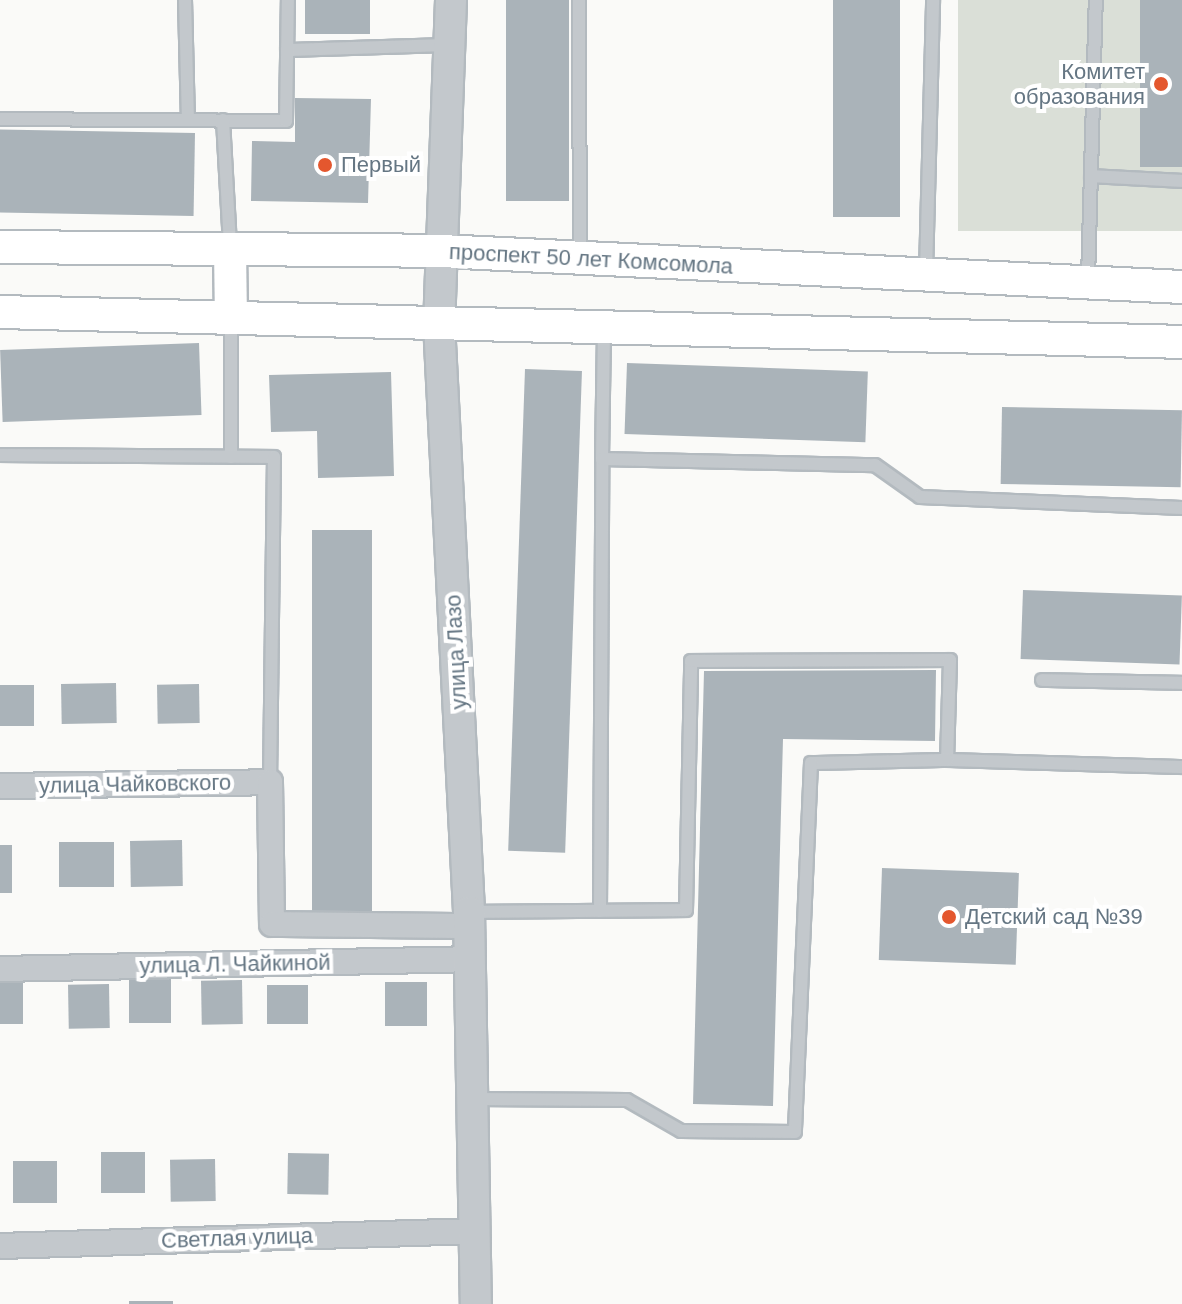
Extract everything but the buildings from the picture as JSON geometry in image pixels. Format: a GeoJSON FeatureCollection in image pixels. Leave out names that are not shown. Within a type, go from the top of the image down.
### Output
{"type":"FeatureCollection","features":[{"type":"Feature","properties":{"kind":"main road","name":"проспект 50 лет Комсомола"},"geometry":{"type":"LineString","coordinates":[[0,247],[441,251],[1182,287]]}},
{"type":"Feature","properties":{"kind":"main road"},"geometry":{"type":"LineString","coordinates":[[230,249],[231,318]]}},
{"type":"Feature","properties":{"kind":"main road"},"geometry":{"type":"LineString","coordinates":[[0,312],[1182,342]]}},
{"type":"Feature","properties":{"kind":"street","name":"улица Лазо"},"geometry":{"type":"LineString","coordinates":[[451,0],[439,323],[469,919],[476,1304]]}},
{"type":"Feature","properties":{"kind":"street"},"geometry":{"type":"LineString","coordinates":[[270,782],[272,924],[469,919]]}},
{"type":"Feature","properties":{"kind":"street","name":"улица Чайковского"},"geometry":{"type":"LineString","coordinates":[[0,786],[270,782]]}},
{"type":"Feature","properties":{"kind":"street","name":"улица Л. Чайкиной"},"geometry":{"type":"LineString","coordinates":[[0,969],[469,959]]}},
{"type":"Feature","properties":{"kind":"street","name":"Светлая улица"},"geometry":{"type":"LineString","coordinates":[[0,1246],[475,1231]]}},
{"type":"Feature","properties":{"kind":"lane"},"geometry":{"type":"LineString","coordinates":[[185,0],[188,120]]}},
{"type":"Feature","properties":{"kind":"lane"},"geometry":{"type":"LineString","coordinates":[[0,119],[286,121],[288,0]]}},
{"type":"Feature","properties":{"kind":"lane"},"geometry":{"type":"LineString","coordinates":[[579,0],[580,258]]}},
{"type":"Feature","properties":{"kind":"lane"},"geometry":{"type":"LineString","coordinates":[[926,275],[933,0]]}},
{"type":"Feature","properties":{"kind":"lane"},"geometry":{"type":"LineString","coordinates":[[1088,283],[1096,0]]}},
{"type":"Feature","properties":{"kind":"lane"},"geometry":{"type":"LineString","coordinates":[[287,50],[450,45]]}},
{"type":"Feature","properties":{"kind":"lane"},"geometry":{"type":"LineString","coordinates":[[223,120],[230,249]]}},
{"type":"Feature","properties":{"kind":"lane"},"geometry":{"type":"LineString","coordinates":[[1091,176],[1182,181]]}},
{"type":"Feature","properties":{"kind":"lane"},"geometry":{"type":"LineString","coordinates":[[231,318],[231,457]]}},
{"type":"Feature","properties":{"kind":"lane"},"geometry":{"type":"LineString","coordinates":[[600,911],[604,326]]}},
{"type":"Feature","properties":{"kind":"lane"},"geometry":{"type":"LineString","coordinates":[[0,455],[274,457],[270,782]]}},
{"type":"Feature","properties":{"kind":"lane"},"geometry":{"type":"LineString","coordinates":[[602,459],[875,465],[920,497],[1182,508]]}},
{"type":"Feature","properties":{"kind":"lane"},"geometry":{"type":"LineString","coordinates":[[469,919],[600,911],[686,910],[691,661],[950,660],[947,760]]}},
{"type":"Feature","properties":{"kind":"lane"},"geometry":{"type":"LineString","coordinates":[[1042,680],[1182,683]]}},
{"type":"Feature","properties":{"kind":"lane"},"geometry":{"type":"LineString","coordinates":[[472,1099],[627,1100],[681,1131],[795,1132],[811,763],[947,760],[1182,767]]}},
{"type":"Feature","properties":{"kind":"shaded area"},"geometry":{"type":"Polygon","coordinates":[[[958,0],[1182,0],[1182,231],[958,231],[958,0]]]}},
{"type":"Feature","properties":{"kind":"place","name":"Комитет образования"},"geometry":{"type":"Point","coordinates":[1161,84]}},
{"type":"Feature","properties":{"kind":"place","name":"Первый"},"geometry":{"type":"Point","coordinates":[325,165]}},
{"type":"Feature","properties":{"kind":"place","name":"Детский сад №39"},"geometry":{"type":"Point","coordinates":[949,917]}}]}
